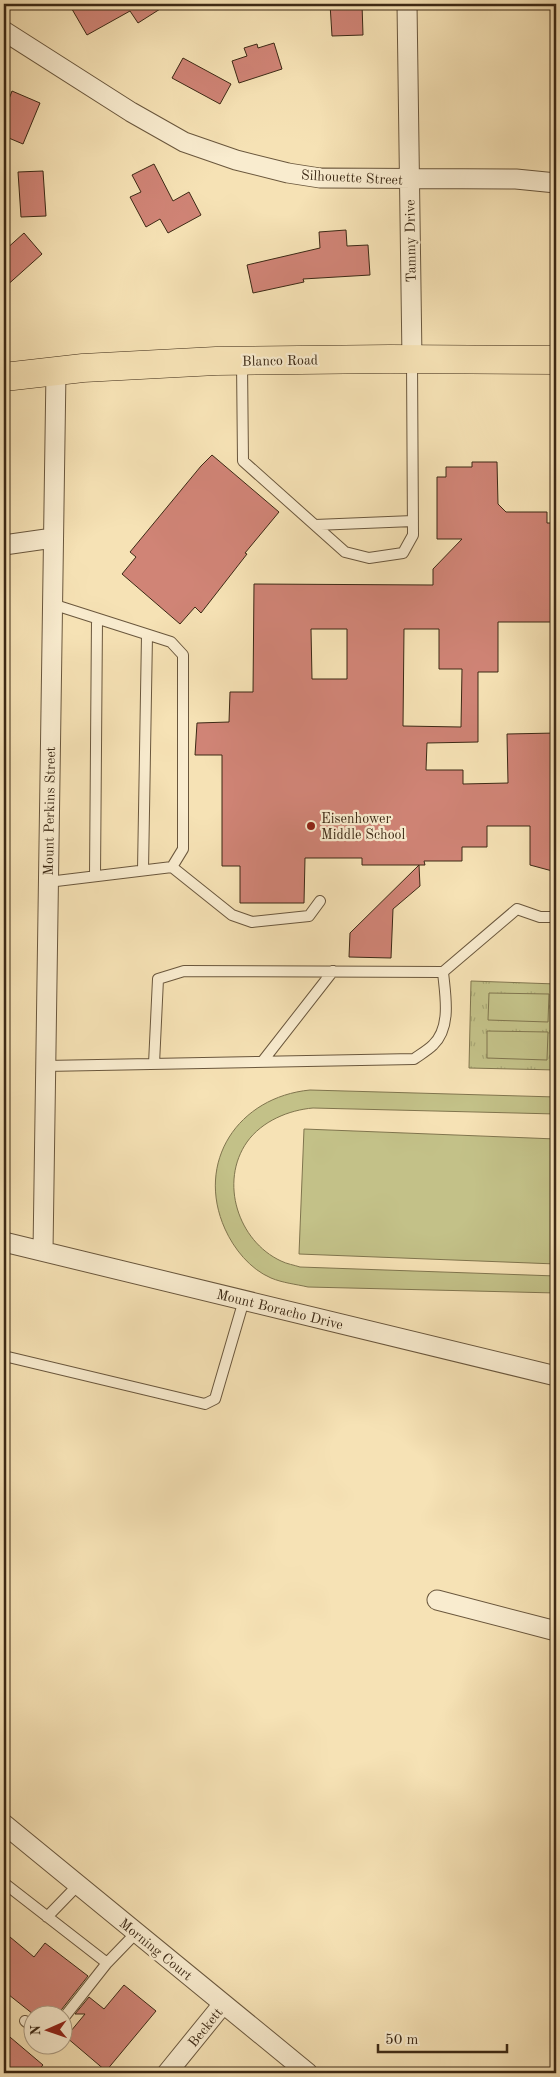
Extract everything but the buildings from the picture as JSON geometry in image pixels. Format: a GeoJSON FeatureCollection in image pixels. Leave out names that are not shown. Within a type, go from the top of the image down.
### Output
{"type":"FeatureCollection","features":[{"type":"Feature","properties":{"kind":"main road","name":"Blanco Road"},"geometry":{"type":"LineString","coordinates":[[4,376],[102,367],[242,361],[556,360]]}},
{"type":"Feature","properties":{"kind":"street","name":"Tammy Drive"},"geometry":{"type":"LineString","coordinates":[[407,4],[412,359]]}},
{"type":"Feature","properties":{"kind":"street","name":"Silhouette Street"},"geometry":{"type":"LineString","coordinates":[[4,31],[131,112],[184,142],[236,160],[288,173],[320,178],[409,180],[516,179],[556,183]]}},
{"type":"Feature","properties":{"kind":"street","name":"Mount Perkins Street"},"geometry":{"type":"LineString","coordinates":[[43,1251],[56,371]]}},
{"type":"Feature","properties":{"kind":"street"},"geometry":{"type":"LineString","coordinates":[[4,545],[53,538]]}},
{"type":"Feature","properties":{"kind":"street","name":"Mount Boracho Drive"},"geometry":{"type":"LineString","coordinates":[[4,1242],[556,1376]]}},
{"type":"Feature","properties":{"kind":"street"},"geometry":{"type":"LineString","coordinates":[[437,1600],[556,1631]]}},
{"type":"Feature","properties":{"kind":"street","name":"Morning Court"},"geometry":{"type":"LineString","coordinates":[[4,1824],[308,2073]]}},
{"type":"Feature","properties":{"kind":"street","name":"Beckett"},"geometry":{"type":"LineString","coordinates":[[167,2073],[224,2004]]}},
{"type":"Feature","properties":{"kind":"lane"},"geometry":{"type":"LineString","coordinates":[[242,361],[243,461],[345,552],[369,558],[403,553],[412,535],[412,359]]}},
{"type":"Feature","properties":{"kind":"lane"},"geometry":{"type":"LineString","coordinates":[[315,525],[413,521]]}},
{"type":"Feature","properties":{"kind":"lane"},"geometry":{"type":"LineString","coordinates":[[48,882],[172,866],[184,849],[183,655],[171,642],[52,604]]}},
{"type":"Feature","properties":{"kind":"lane"},"geometry":{"type":"LineString","coordinates":[[95,876],[97,619]]}},
{"type":"Feature","properties":{"kind":"lane"},"geometry":{"type":"LineString","coordinates":[[143,870],[147,635]]}},
{"type":"Feature","properties":{"kind":"lane"},"geometry":{"type":"LineString","coordinates":[[172,866],[232,915],[252,922],[309,916],[320,902]]}},
{"type":"Feature","properties":{"kind":"lane"},"geometry":{"type":"LineString","coordinates":[[154,1064],[158,979],[184,970],[443,972],[517,909],[540,917],[556,917]]}},
{"type":"Feature","properties":{"kind":"lane"},"geometry":{"type":"LineString","coordinates":[[262,1062],[332,971]]}},
{"type":"Feature","properties":{"kind":"lane"},"geometry":{"type":"LineString","coordinates":[[45,1066],[414,1059],[435,1044],[443,1028],[446,1004],[443,972]]}},
{"type":"Feature","properties":{"kind":"lane"},"geometry":{"type":"LineString","coordinates":[[4,1356],[204,1404],[215,1399],[244,1300]]}},
{"type":"Feature","properties":{"kind":"lane"},"geometry":{"type":"LineString","coordinates":[[4,1883],[107,1963]]}},
{"type":"Feature","properties":{"kind":"lane"},"geometry":{"type":"LineString","coordinates":[[47,1917],[78,1885]]}},
{"type":"Feature","properties":{"kind":"lane"},"geometry":{"type":"LineString","coordinates":[[72,2007],[107,1963],[136,1933]]}},
{"type":"Feature","properties":{"kind":"green space"},"geometry":{"type":"Polygon","coordinates":[[[471,981],[556,984],[556,1070],[469,1068],[471,981]]]}},
{"type":"Feature","properties":{"kind":"green space"},"geometry":{"type":"Polygon","coordinates":[[[489,993],[549,994],[548,1022],[488,1020],[489,993]]]}},
{"type":"Feature","properties":{"kind":"green space"},"geometry":{"type":"Polygon","coordinates":[[[487,1031],[548,1032],[547,1060],[487,1058],[487,1031]]]}},
{"type":"Feature","properties":{"kind":"green space"},"geometry":{"type":"Polygon","coordinates":[[[310,1090],[556,1097],[556,1114],[313,1108],[295,1111],[277,1118],[260,1128],[247,1142],[239,1158],[234,1175],[237,1209],[244,1225],[254,1240],[266,1252],[283,1262],[300,1267],[556,1276],[556,1293],[308,1287],[276,1280],[256,1269],[243,1258],[225,1229],[217,1204],[216,1180],[220,1157],[229,1137],[244,1119],[262,1105],[284,1095],[310,1090]]]}},
{"type":"Feature","properties":{"kind":"green space"},"geometry":{"type":"Polygon","coordinates":[[[304,1129],[556,1139],[556,1264],[299,1254],[304,1129]]]}},
{"type":"Feature","properties":{"kind":"place","name":"Eisenhower Middle School"},"geometry":{"type":"Point","coordinates":[311,826]}}]}
